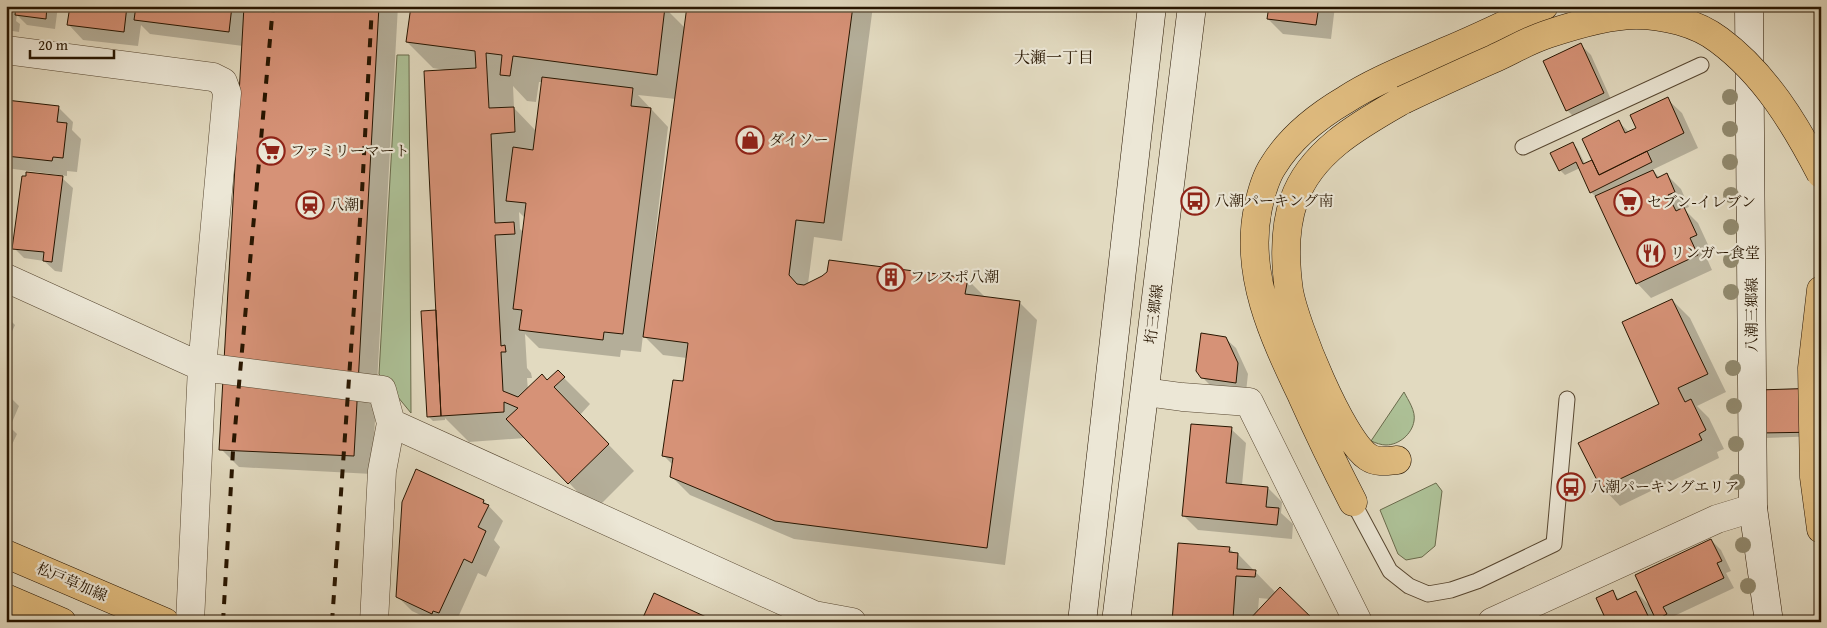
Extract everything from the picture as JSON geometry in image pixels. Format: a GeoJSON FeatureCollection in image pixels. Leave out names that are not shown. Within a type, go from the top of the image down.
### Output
{"type":"FeatureCollection","features":[{"type":"Feature","properties":{"kind":"main road"},"geometry":{"type":"LineString","coordinates":[[1352,502],[1275,338],[1257,278],[1254,254],[1256,220],[1261,192],[1273,166],[1295,138],[1318,118],[1346,99],[1392,75],[1469,42],[1544,6]]}},
{"type":"Feature","properties":{"kind":"main road"},"geometry":{"type":"LineString","coordinates":[[1397,460],[1382,462],[1370,459],[1357,449],[1348,434],[1323,384],[1297,321],[1290,291],[1286,259],[1288,228],[1294,201],[1303,180],[1332,147],[1360,125],[1403,100],[1546,34],[1590,22],[1636,15],[1669,19],[1694,26],[1718,39],[1742,59],[1772,93],[1793,122],[1821,174]]}},
{"type":"Feature","properties":{"kind":"main road"},"geometry":{"type":"LineString","coordinates":[[1821,290],[1812,368],[1812,388],[1814,477],[1821,529]]}},
{"type":"Feature","properties":{"kind":"main road","name":"松戸草加線"},"geometry":{"type":"LineString","coordinates":[[6,554],[165,622]]}},
{"type":"Feature","properties":{"kind":"main road"},"geometry":{"type":"LineString","coordinates":[[6,598],[62,622]]}},
{"type":"Feature","properties":{"kind":"street"},"geometry":{"type":"LineString","coordinates":[[1082,622],[1152,6]]}},
{"type":"Feature","properties":{"kind":"street","name":"垳三郷線"},"geometry":{"type":"LineString","coordinates":[[1116,622],[1192,6]]}},
{"type":"Feature","properties":{"kind":"street","name":"八潮三郷線"},"geometry":{"type":"LineString","coordinates":[[1749,6],[1753,508],[1769,622]]}},
{"type":"Feature","properties":{"kind":"street"},"geometry":{"type":"LineString","coordinates":[[6,50],[213,77],[224,82],[227,93],[202,367],[190,622]]}},
{"type":"Feature","properties":{"kind":"street"},"geometry":{"type":"LineString","coordinates":[[6,278],[202,367],[382,390],[391,423],[382,471],[374,622]]}},
{"type":"Feature","properties":{"kind":"street"},"geometry":{"type":"LineString","coordinates":[[1145,392],[1249,402],[1358,622]]}},
{"type":"Feature","properties":{"kind":"street"},"geometry":{"type":"LineString","coordinates":[[391,423],[814,615],[852,622]]}},
{"type":"Feature","properties":{"kind":"street"},"geometry":{"type":"LineString","coordinates":[[1492,622],[1717,519],[1753,508]]}},
{"type":"Feature","properties":{"kind":"lane"},"geometry":{"type":"LineString","coordinates":[[1523,147],[1701,65]]}},
{"type":"Feature","properties":{"kind":"lane"},"geometry":{"type":"LineString","coordinates":[[1352,502],[1390,571],[1409,586],[1428,594],[1451,590],[1477,581],[1554,544],[1567,399]]}},
{"type":"Feature","properties":{"kind":"green space"},"geometry":{"type":"Polygon","coordinates":[[[397,55],[409,55],[411,413],[379,374],[397,55]]]}},
{"type":"Feature","properties":{"kind":"green space"},"geometry":{"type":"Polygon","coordinates":[[[1404,392],[1414,413],[1411,430],[1400,441],[1391,445],[1382,445],[1371,441],[1404,392]]]}},
{"type":"Feature","properties":{"kind":"green space"},"geometry":{"type":"Polygon","coordinates":[[[1436,483],[1442,491],[1435,546],[1422,557],[1406,560],[1398,554],[1380,510],[1436,483]]]}},
{"type":"Feature","properties":{"kind":"building"},"geometry":{"type":"Polygon","coordinates":[[[16,6],[47,6],[46,19],[15,15],[16,6]]]}},
{"type":"Feature","properties":{"kind":"building"},"geometry":{"type":"Polygon","coordinates":[[[70,6],[127,6],[124,32],[67,25],[70,6]]]}},
{"type":"Feature","properties":{"kind":"building"},"geometry":{"type":"Polygon","coordinates":[[[136,6],[232,6],[229,32],[134,20],[136,6]]]}},
{"type":"Feature","properties":{"kind":"building"},"geometry":{"type":"Polygon","coordinates":[[[244,6],[379,6],[354,456],[219,450],[244,6]]]}},
{"type":"Feature","properties":{"kind":"building"},"geometry":{"type":"Polygon","coordinates":[[[411,6],[665,7],[657,75],[513,56],[510,76],[500,75],[502,55],[486,53],[489,108],[514,107],[515,132],[491,134],[495,223],[514,222],[515,234],[495,235],[501,346],[505,345],[506,352],[501,352],[503,391],[518,397],[542,374],[547,380],[558,370],[565,377],[554,387],[609,444],[568,484],[506,419],[518,408],[504,402],[504,412],[441,416],[424,71],[476,68],[475,51],[406,42],[411,6]]]}},
{"type":"Feature","properties":{"kind":"building","name":"フレスポ八潮"},"geometry":{"type":"Polygon","coordinates":[[[687,6],[853,6],[824,223],[796,220],[789,275],[797,284],[804,285],[822,276],[827,272],[829,260],[968,278],[965,294],[1020,301],[987,548],[775,521],[670,477],[673,458],[662,456],[673,380],[683,381],[688,343],[643,337],[687,6]]]}},
{"type":"Feature","properties":{"kind":"building"},"geometry":{"type":"Polygon","coordinates":[[[1269,6],[1319,6],[1316,25],[1267,19],[1269,6]]]}},
{"type":"Feature","properties":{"kind":"building"},"geometry":{"type":"Polygon","coordinates":[[[1581,43],[1604,93],[1566,111],[1543,61],[1581,43]]]}},
{"type":"Feature","properties":{"kind":"building"},"geometry":{"type":"Polygon","coordinates":[[[542,77],[633,88],[631,106],[651,108],[623,334],[604,332],[603,340],[519,330],[522,310],[513,309],[526,203],[506,201],[513,147],[533,150],[542,77]]]}},
{"type":"Feature","properties":{"kind":"building"},"geometry":{"type":"Polygon","coordinates":[[[1668,97],[1684,133],[1599,175],[1582,139],[1619,120],[1625,133],[1636,128],[1630,115],[1668,97]]]}},
{"type":"Feature","properties":{"kind":"building"},"geometry":{"type":"Polygon","coordinates":[[[6,100],[59,106],[57,122],[67,123],[63,158],[53,157],[52,161],[6,156],[6,100]]]}},
{"type":"Feature","properties":{"kind":"building"},"geometry":{"type":"Polygon","coordinates":[[[1573,142],[1583,164],[1592,160],[1599,175],[1647,151],[1652,162],[1590,193],[1576,162],[1559,171],[1550,153],[1573,142]]]}},
{"type":"Feature","properties":{"kind":"building"},"geometry":{"type":"Polygon","coordinates":[[[1653,170],[1657,178],[1667,173],[1675,192],[1668,195],[1676,211],[1684,207],[1697,235],[1690,238],[1698,255],[1636,284],[1595,196],[1653,170]]]}},
{"type":"Feature","properties":{"kind":"building"},"geometry":{"type":"Polygon","coordinates":[[[26,172],[63,176],[52,262],[43,261],[44,252],[12,249],[22,176],[26,176],[26,172]]]}},
{"type":"Feature","properties":{"kind":"building"},"geometry":{"type":"Polygon","coordinates":[[[1672,299],[1708,374],[1678,388],[1685,402],[1691,399],[1706,430],[1699,434],[1702,440],[1601,488],[1578,443],[1659,404],[1622,322],[1672,299]]]}},
{"type":"Feature","properties":{"kind":"building"},"geometry":{"type":"Polygon","coordinates":[[[436,310],[441,416],[427,417],[421,311],[436,310]]]}},
{"type":"Feature","properties":{"kind":"building"},"geometry":{"type":"Polygon","coordinates":[[[1201,333],[1226,337],[1238,363],[1236,383],[1201,378],[1196,371],[1201,333]]]}},
{"type":"Feature","properties":{"kind":"building"},"geometry":{"type":"Polygon","coordinates":[[[1821,388],[1821,432],[1759,433],[1758,390],[1821,388]]]}},
{"type":"Feature","properties":{"kind":"building"},"geometry":{"type":"Polygon","coordinates":[[[1191,424],[1232,427],[1226,483],[1268,487],[1266,507],[1279,508],[1277,525],[1182,516],[1191,424]]]}},
{"type":"Feature","properties":{"kind":"building"},"geometry":{"type":"Polygon","coordinates":[[[416,469],[484,500],[483,503],[489,505],[478,527],[486,531],[472,563],[464,559],[439,613],[433,611],[432,614],[396,597],[402,502],[416,469]]]}},
{"type":"Feature","properties":{"kind":"building"},"geometry":{"type":"Polygon","coordinates":[[[1711,539],[1722,561],[1717,563],[1724,578],[1663,607],[1667,614],[1656,620],[1635,575],[1711,539]]]}},
{"type":"Feature","properties":{"kind":"building"},"geometry":{"type":"Polygon","coordinates":[[[1178,543],[1230,547],[1229,552],[1238,553],[1237,569],[1256,570],[1255,577],[1236,576],[1233,619],[1247,620],[1247,622],[1172,622],[1178,543]]]}},
{"type":"Feature","properties":{"kind":"building"},"geometry":{"type":"Polygon","coordinates":[[[1280,587],[1316,622],[1247,622],[1280,587]]]}},
{"type":"Feature","properties":{"kind":"building"},"geometry":{"type":"Polygon","coordinates":[[[1613,590],[1617,600],[1636,591],[1651,622],[1607,622],[1596,598],[1613,590]]]}},
{"type":"Feature","properties":{"kind":"building"},"geometry":{"type":"Polygon","coordinates":[[[654,593],[717,622],[641,622],[654,593]]]}},
{"type":"Feature","properties":{"kind":"railway"},"geometry":{"type":"LineString","coordinates":[[223,622],[233,451],[273,6]]}},
{"type":"Feature","properties":{"kind":"railway"},"geometry":{"type":"LineString","coordinates":[[332,622],[362,192],[372,6]]}},
{"type":"Feature","properties":{"kind":"place","name":"ダイソー"},"geometry":{"type":"Point","coordinates":[750,140]}},
{"type":"Feature","properties":{"kind":"place","name":"ファミリーマート"},"geometry":{"type":"Point","coordinates":[271,151]}},
{"type":"Feature","properties":{"kind":"place","name":"八潮パーキング南"},"geometry":{"type":"Point","coordinates":[1195,201]}},
{"type":"Feature","properties":{"kind":"place","name":"セブン-イレブン"},"geometry":{"type":"Point","coordinates":[1628,202]}},
{"type":"Feature","properties":{"kind":"place","name":"八潮"},"geometry":{"type":"Point","coordinates":[310,205]}},
{"type":"Feature","properties":{"kind":"place","name":"リンガー食堂"},"geometry":{"type":"Point","coordinates":[1651,253]}},
{"type":"Feature","properties":{"kind":"place","name":"フレスポ八潮"},"geometry":{"type":"Point","coordinates":[891,277]}},
{"type":"Feature","properties":{"kind":"place","name":"八潮パーキングエリア"},"geometry":{"type":"Point","coordinates":[1571,487]}},
{"type":"Feature","properties":{"kind":"district","name":"大瀬一丁目"},"geometry":{"type":"Point","coordinates":[1054,57]}}]}
